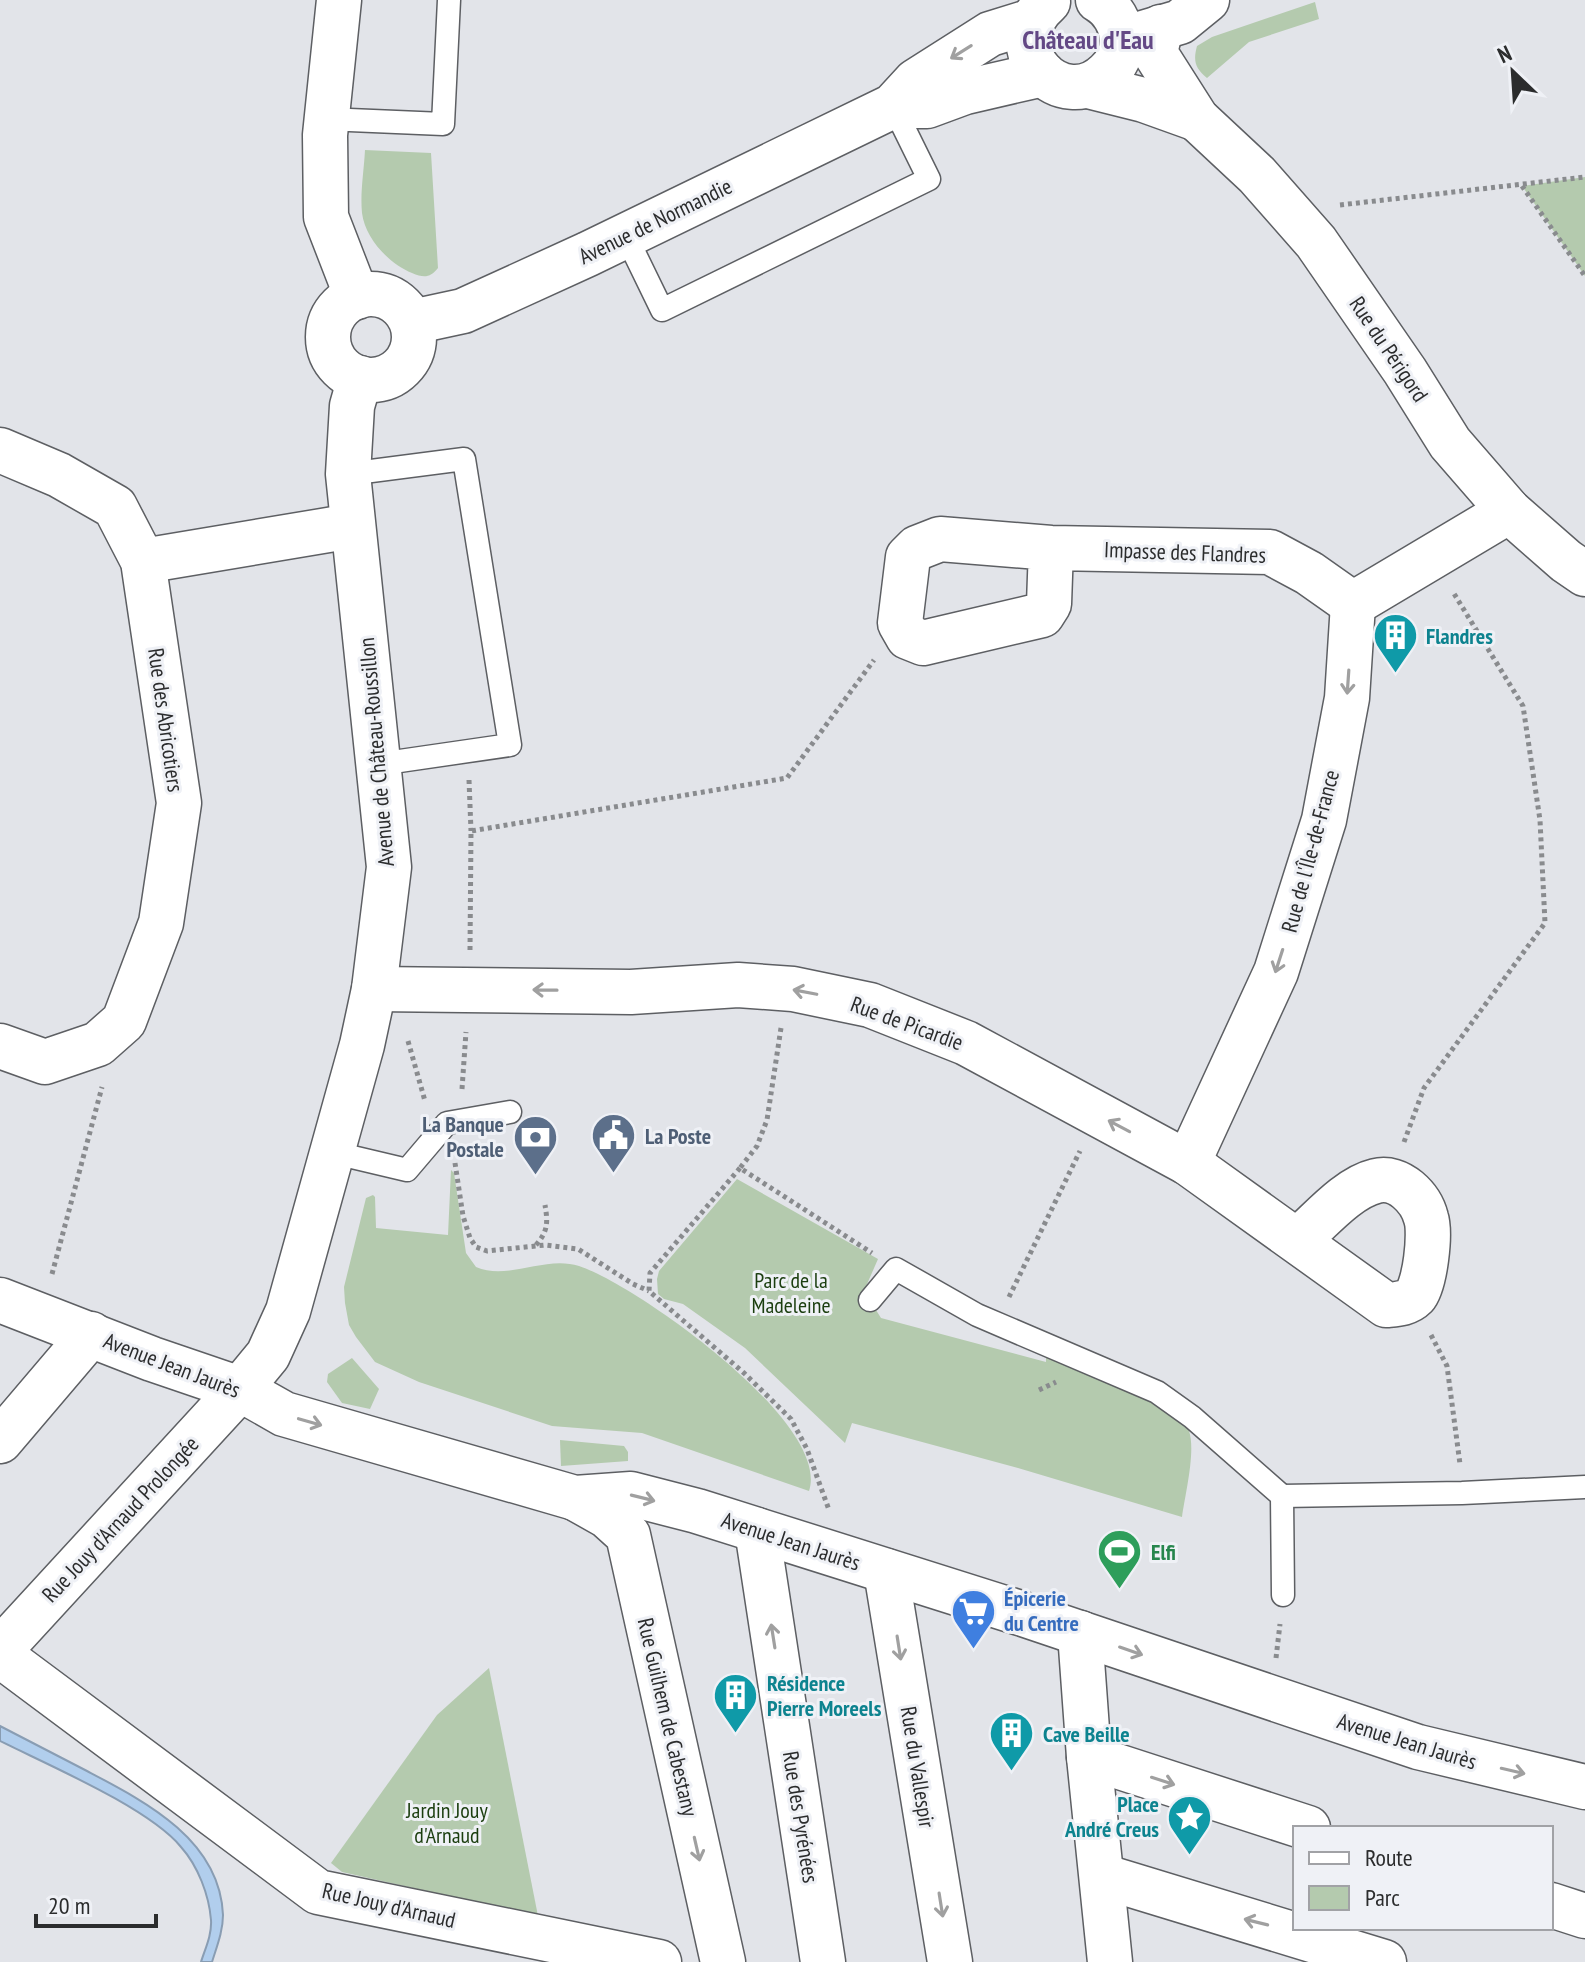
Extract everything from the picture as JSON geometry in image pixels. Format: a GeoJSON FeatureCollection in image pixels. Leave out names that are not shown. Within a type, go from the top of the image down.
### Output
{"type":"FeatureCollection","features":[{"type":"Feature","properties":{"kind":"street"},"geometry":{"type":"LineString","coordinates":[[339,0],[326,119],[326,217],[357,297]]}},
{"type":"Feature","properties":{"kind":"street"},"geometry":{"type":"LineString","coordinates":[[1098,0],[1113,13],[1120,25],[1146,40]]}},
{"type":"Feature","properties":{"kind":"street"},"geometry":{"type":"LineString","coordinates":[[1043,74],[1056,83],[1072,87],[1088,86],[1114,67],[1120,54],[1180,22],[1207,0]]}},
{"type":"Feature","properties":{"kind":"street","name":"Avenue de Normandie"},"geometry":{"type":"LineString","coordinates":[[893,106],[927,106],[965,92],[1043,74],[1033,62],[1028,48],[1028,35],[1038,8]]}},
{"type":"Feature","properties":{"kind":"street","name":"Avenue de Normandie"},"geometry":{"type":"LineString","coordinates":[[412,322],[463,311],[626,236],[893,106],[916,81],[1038,8]]}},
{"type":"Feature","properties":{"kind":"street","name":"Rue du Périgord"},"geometry":{"type":"LineString","coordinates":[[1146,40],[1197,119],[1257,175],[1316,242],[1405,371],[1450,443],[1509,511],[1585,574]]}},
{"type":"Feature","properties":{"kind":"street","name":"Rue du Périgord"},"geometry":{"type":"LineString","coordinates":[[1088,86],[1144,100],[1197,119]]}},
{"type":"Feature","properties":{"kind":"street"},"geometry":{"type":"LineString","coordinates":[[370,293],[383,295],[396,301],[412,322],[413,348],[398,371],[386,377],[360,378],[347,373],[331,352],[330,325],[344,303],[357,297],[370,293]]}},
{"type":"Feature","properties":{"kind":"street","name":"Avenue de Château-Roussillon"},"geometry":{"type":"LineString","coordinates":[[240,1389],[268,1355],[288,1311],[362,1045],[374,989],[389,867],[348,474],[352,406],[360,378]]}},
{"type":"Feature","properties":{"kind":"street","name":"Rue des Abricotiers"},"geometry":{"type":"LineString","coordinates":[[0,450],[59,475],[115,507],[143,561],[179,803],[161,923],[124,1021],[98,1044],[45,1062],[0,1046]]}},
{"type":"Feature","properties":{"kind":"street"},"geometry":{"type":"LineString","coordinates":[[1353,604],[1509,511]]}},
{"type":"Feature","properties":{"kind":"street"},"geometry":{"type":"LineString","coordinates":[[143,561],[352,526]]}},
{"type":"Feature","properties":{"kind":"street","name":"Impasse des Flandres"},"geometry":{"type":"LineString","coordinates":[[900,623],[908,557],[917,548],[940,539],[1051,548],[1270,552],[1309,573],[1353,604]]}},
{"type":"Feature","properties":{"kind":"street"},"geometry":{"type":"LineString","coordinates":[[900,623],[908,637],[923,643],[1042,615],[1049,604],[1051,548]]}},
{"type":"Feature","properties":{"kind":"street","name":"Rue de l'Île-de-France"},"geometry":{"type":"LineString","coordinates":[[1188,1163],[1276,972],[1324,820],[1347,698],[1353,604]]}},
{"type":"Feature","properties":{"kind":"street","name":"Rue de Picardie"},"geometry":{"type":"LineString","coordinates":[[374,989],[631,992],[738,985],[787,989],[870,1005],[966,1043],[1188,1163],[1386,1305],[1403,1304],[1413,1298]]}},
{"type":"Feature","properties":{"kind":"street"},"geometry":{"type":"LineString","coordinates":[[1298,1240],[1359,1189],[1376,1181],[1389,1180],[1403,1187],[1419,1201],[1428,1221],[1422,1287],[1413,1298]]}},
{"type":"Feature","properties":{"kind":"street","name":"Avenue Jean Jaurès"},"geometry":{"type":"LineString","coordinates":[[0,1300],[152,1359],[240,1389],[284,1414],[575,1498],[631,1494],[757,1530],[1080,1633],[1418,1747],[1585,1787]]}},
{"type":"Feature","properties":{"kind":"street"},"geometry":{"type":"LineString","coordinates":[[0,1441],[91,1334]]}},
{"type":"Feature","properties":{"kind":"street","name":"Rue Jouy d'Arnaud Prolongée"},"geometry":{"type":"LineString","coordinates":[[0,1653],[240,1389]]}},
{"type":"Feature","properties":{"kind":"street","name":"Rue Guilhem de Cabestany"},"geometry":{"type":"LineString","coordinates":[[575,1498],[607,1516],[628,1535],[723,1962]]}},
{"type":"Feature","properties":{"kind":"street","name":"Rue des Pyrénées"},"geometry":{"type":"LineString","coordinates":[[757,1530],[823,1962]]}},
{"type":"Feature","properties":{"kind":"street","name":"Rue du Vallespir"},"geometry":{"type":"LineString","coordinates":[[886,1571],[950,1962]]}},
{"type":"Feature","properties":{"kind":"street"},"geometry":{"type":"LineString","coordinates":[[1080,1633],[1110,1962]]}},
{"type":"Feature","properties":{"kind":"street","name":"Rue Jouy d'Arnaud"},"geometry":{"type":"LineString","coordinates":[[0,1653],[318,1892],[659,1962]]}},
{"type":"Feature","properties":{"kind":"street"},"geometry":{"type":"LineString","coordinates":[[1089,1757],[1302,1826]]}},
{"type":"Feature","properties":{"kind":"street"},"geometry":{"type":"LineString","coordinates":[[1102,1876],[1384,1962]]}},
{"type":"Feature","properties":{"kind":"street"},"geometry":{"type":"LineString","coordinates":[[1553,1906],[1585,1916]]}},
{"type":"Feature","properties":{"kind":"lane"},"geometry":{"type":"LineString","coordinates":[[326,119],[443,124],[449,0]]}},
{"type":"Feature","properties":{"kind":"lane"},"geometry":{"type":"LineString","coordinates":[[626,236],[662,310],[929,179],[893,106]]}},
{"type":"Feature","properties":{"kind":"lane"},"geometry":{"type":"LineString","coordinates":[[348,474],[464,459],[510,745],[379,764]]}},
{"type":"Feature","properties":{"kind":"lane"},"geometry":{"type":"LineString","coordinates":[[331,1152],[407,1170],[447,1123],[510,1112]]}},
{"type":"Feature","properties":{"kind":"lane"},"geometry":{"type":"LineString","coordinates":[[870,1300],[896,1269],[991,1322],[1157,1392],[1198,1434],[1282,1496],[1585,1487]]}},
{"type":"Feature","properties":{"kind":"lane"},"geometry":{"type":"LineString","coordinates":[[1282,1496],[1283,1595]]}},
{"type":"Feature","properties":{"kind":"path"},"geometry":{"type":"LineString","coordinates":[[1289,211],[1585,177]]}},
{"type":"Feature","properties":{"kind":"path"},"geometry":{"type":"LineString","coordinates":[[1522,186],[1585,276]]}},
{"type":"Feature","properties":{"kind":"path"},"geometry":{"type":"LineString","coordinates":[[1389,1180],[1424,1088],[1545,923],[1540,820],[1523,706],[1431,557]]}},
{"type":"Feature","properties":{"kind":"path"},"geometry":{"type":"LineString","coordinates":[[471,831],[787,778],[900,623]]}},
{"type":"Feature","properties":{"kind":"path"},"geometry":{"type":"LineString","coordinates":[[461,1099],[469,990],[469,775]]}},
{"type":"Feature","properties":{"kind":"path"},"geometry":{"type":"LineString","coordinates":[[653,1294],[650,1273],[757,1146],[767,1120],[787,989]]}},
{"type":"Feature","properties":{"kind":"path"},"geometry":{"type":"LineString","coordinates":[[405,1033],[429,1114],[447,1123]]}},
{"type":"Feature","properties":{"kind":"path"},"geometry":{"type":"LineString","coordinates":[[58,1255],[107,1069],[98,1044]]}},
{"type":"Feature","properties":{"kind":"path"},"geometry":{"type":"LineString","coordinates":[[991,1322],[1009,1298],[1085,1140],[1094,1113]]}},
{"type":"Feature","properties":{"kind":"path"},"geometry":{"type":"LineString","coordinates":[[455,1166],[463,1216],[476,1247],[487,1251],[559,1245],[578,1249],[653,1294],[744,1373],[791,1419],[807,1449],[837,1530],[831,1553]]}},
{"type":"Feature","properties":{"kind":"path"},"geometry":{"type":"LineString","coordinates":[[740,1168],[896,1269]]}},
{"type":"Feature","properties":{"kind":"path"},"geometry":{"type":"LineString","coordinates":[[535,1246],[545,1234],[548,1223],[545,1205]]}},
{"type":"Feature","properties":{"kind":"path"},"geometry":{"type":"LineString","coordinates":[[1413,1298],[1447,1366],[1462,1493]]}},
{"type":"Feature","properties":{"kind":"path"},"geometry":{"type":"LineString","coordinates":[[1271,1698],[1283,1595]]}},
{"type":"Feature","properties":{"kind":"green space"},"geometry":{"type":"Polygon","coordinates":[[[1315,2],[1319,19],[1249,42],[1207,78],[1198,67],[1195,60],[1197,46],[1212,37],[1315,2]]]}},
{"type":"Feature","properties":{"kind":"green space"},"geometry":{"type":"Polygon","coordinates":[[[365,150],[431,153],[438,268],[432,274],[416,275],[403,269],[380,249],[368,232],[362,213],[365,150]]]}},
{"type":"Feature","properties":{"kind":"green space"},"geometry":{"type":"Polygon","coordinates":[[[1585,177],[1585,276],[1522,186],[1585,177]]]}},
{"type":"Feature","properties":{"kind":"green space"},"geometry":{"type":"Polygon","coordinates":[[[451,1170],[454,1173],[466,1253],[476,1267],[501,1271],[566,1263],[606,1278],[642,1299],[724,1360],[761,1395],[791,1430],[808,1463],[809,1491],[642,1433],[552,1426],[419,1382],[375,1362],[349,1325],[344,1287],[366,1198],[375,1197],[376,1228],[448,1235],[451,1170]]]}},
{"type":"Feature","properties":{"kind":"green space","name":"Parc de la Madeleine"},"geometry":{"type":"Polygon","coordinates":[[[737,1179],[878,1259],[864,1291],[881,1318],[1046,1362],[1046,1353],[1125,1383],[1166,1405],[1180,1418],[1191,1440],[1191,1461],[1182,1517],[852,1423],[845,1443],[745,1348],[683,1304],[664,1299],[658,1294],[659,1271],[737,1179]]]}},
{"type":"Feature","properties":{"kind":"green space"},"geometry":{"type":"Polygon","coordinates":[[[352,1358],[379,1389],[370,1409],[342,1403],[327,1382],[328,1374],[352,1358]]]}},
{"type":"Feature","properties":{"kind":"green space"},"geometry":{"type":"Polygon","coordinates":[[[560,1440],[624,1446],[628,1461],[561,1466],[560,1440]]]}},
{"type":"Feature","properties":{"kind":"green space","name":"Jardin Jouy d'Arnaud"},"geometry":{"type":"Polygon","coordinates":[[[489,1668],[538,1916],[342,1872],[331,1863],[437,1715],[489,1668]]]}},
{"type":"Feature","properties":{"kind":"water"},"geometry":{"type":"Polygon","coordinates":[[[0,1726],[132,1795],[194,1844],[219,1888],[223,1915],[212,1962],[201,1962],[210,1931],[208,1901],[202,1881],[181,1847],[146,1817],[0,1741],[0,1726]]]}},
{"type":"Feature","properties":{"kind":"place","name":"Flandres"},"geometry":{"type":"Point","coordinates":[1395,675]}},
{"type":"Feature","properties":{"kind":"place","name":"La Poste"},"geometry":{"type":"Point","coordinates":[614,1175]}},
{"type":"Feature","properties":{"kind":"place","name":"La Banque Postale"},"geometry":{"type":"Point","coordinates":[535,1176]}},
{"type":"Feature","properties":{"kind":"place","name":"Elfi"},"geometry":{"type":"Point","coordinates":[1120,1591]}},
{"type":"Feature","properties":{"kind":"place","name":"Épicerie du Centre"},"geometry":{"type":"Point","coordinates":[973,1650]}},
{"type":"Feature","properties":{"kind":"place","name":"Résidence Pierre Moreels"},"geometry":{"type":"Point","coordinates":[736,1735]}},
{"type":"Feature","properties":{"kind":"place","name":"Cave Beille"},"geometry":{"type":"Point","coordinates":[1012,1773]}},
{"type":"Feature","properties":{"kind":"place","name":"Place André Creus"},"geometry":{"type":"Point","coordinates":[1190,1856]}},
{"type":"Feature","properties":{"kind":"district","name":"Château d'Eau"},"geometry":{"type":"Point","coordinates":[1088,39]}}]}
